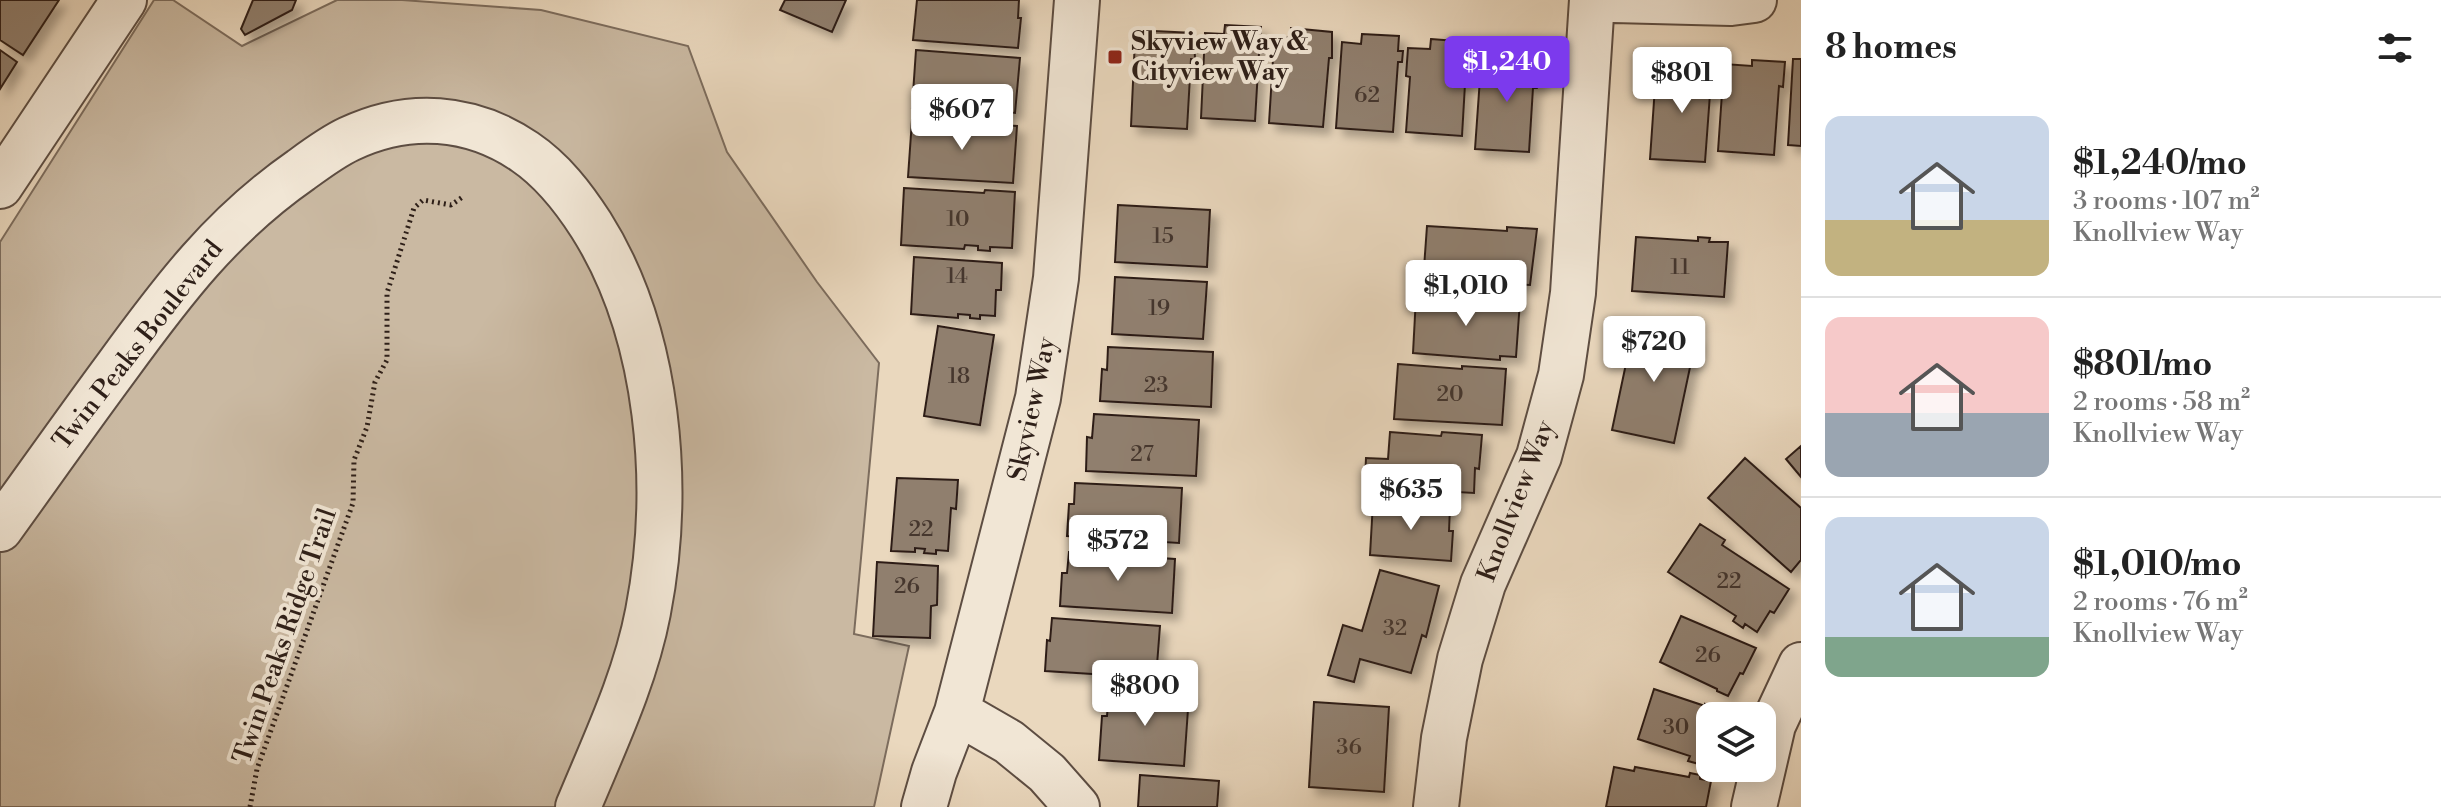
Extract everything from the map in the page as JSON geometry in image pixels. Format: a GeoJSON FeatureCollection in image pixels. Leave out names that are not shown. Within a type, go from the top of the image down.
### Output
{"type":"FeatureCollection","features":[{"type":"Feature","properties":{"kind":"street"},"geometry":{"type":"LineString","coordinates":[[0,186],[124,0]]}},
{"type":"Feature","properties":{"kind":"street","name":"Skyview Way"},"geometry":{"type":"LineString","coordinates":[[924,807],[957,712],[1038,398],[1056,278],[1077,0]]}},
{"type":"Feature","properties":{"kind":"street","name":"Knollview Way"},"geometry":{"type":"LineString","coordinates":[[1436,807],[1444,738],[1460,659],[1483,584],[1539,456],[1561,375],[1573,293],[1592,0]]}},
{"type":"Feature","properties":{"kind":"street"},"geometry":{"type":"LineString","coordinates":[[1614,0],[1731,3],[1754,0]]}},
{"type":"Feature","properties":{"kind":"street","name":"Twin Peaks Boulevard"},"geometry":{"type":"LineString","coordinates":[[0,529],[188,273],[239,219],[266,196],[348,140],[386,126],[428,119],[463,124],[495,135],[525,152],[551,173],[580,208],[608,251],[638,328],[653,404],[657,528],[648,614],[618,710],[578,807]]}},
{"type":"Feature","properties":{"kind":"street"},"geometry":{"type":"LineString","coordinates":[[1754,807],[1773,725],[1801,665]]}},
{"type":"Feature","properties":{"kind":"street"},"geometry":{"type":"LineString","coordinates":[[957,712],[1009,742],[1047,773],[1077,807]]}},
{"type":"Feature","properties":{"kind":"path","name":"Twin Peaks Ridge Trail"},"geometry":{"type":"LineString","coordinates":[[250,807],[257,769],[353,503],[354,460],[367,427],[375,382],[387,360],[387,293],[414,208],[423,200],[451,205],[464,196]]}},
{"type":"Feature","properties":{"kind":"shaded area"},"geometry":{"type":"Polygon","coordinates":[[[154,0],[173,0],[242,46],[337,0],[402,0],[541,10],[688,46],[727,152],[817,282],[879,363],[854,634],[909,646],[874,807],[0,807],[0,242],[154,0]]]}},
{"type":"Feature","properties":{"kind":"building"},"geometry":{"type":"Polygon","coordinates":[[[0,0],[59,0],[23,55],[0,40],[0,0]]]}},
{"type":"Feature","properties":{"kind":"building"},"geometry":{"type":"Polygon","coordinates":[[[253,0],[296,0],[292,10],[245,35],[241,29],[253,0]]]}},
{"type":"Feature","properties":{"kind":"building"},"geometry":{"type":"Polygon","coordinates":[[[785,0],[846,0],[832,32],[780,10],[785,0]]]}},
{"type":"Feature","properties":{"kind":"building"},"geometry":{"type":"Polygon","coordinates":[[[917,0],[1019,0],[1018,48],[913,40],[917,0]]]}},
{"type":"Feature","properties":{"kind":"building"},"geometry":{"type":"Polygon","coordinates":[[[1225,25],[1261,27],[1260,42],[1265,42],[1264,53],[1259,53],[1255,121],[1201,118],[1205,33],[1224,34],[1225,25]]]}},
{"type":"Feature","properties":{"kind":"building"},"geometry":{"type":"Polygon","coordinates":[[[1291,28],[1332,32],[1332,58],[1329,58],[1323,127],[1269,123],[1273,59],[1269,59],[1270,36],[1291,38],[1291,28]]]}},
{"type":"Feature","properties":{"kind":"building"},"geometry":{"type":"Polygon","coordinates":[[[1154,31],[1194,33],[1195,59],[1191,59],[1187,129],[1131,126],[1135,39],[1154,40],[1154,31]]]}},
{"type":"Feature","properties":{"kind":"building"},"geometry":{"type":"Polygon","coordinates":[[[1362,34],[1399,36],[1398,51],[1403,51],[1402,62],[1398,62],[1393,132],[1336,128],[1342,42],[1361,44],[1362,34]]]}},
{"type":"Feature","properties":{"kind":"building"},"geometry":{"type":"Polygon","coordinates":[[[1431,39],[1468,42],[1467,55],[1470,56],[1469,67],[1466,67],[1462,136],[1406,132],[1410,77],[1406,76],[1408,48],[1430,49],[1431,39]]]}},
{"type":"Feature","properties":{"kind":"building"},"geometry":{"type":"Polygon","coordinates":[[[0,50],[17,62],[0,89],[0,50]]]}},
{"type":"Feature","properties":{"kind":"building"},"geometry":{"type":"Polygon","coordinates":[[[916,50],[1020,58],[1015,113],[999,111],[998,115],[987,114],[987,110],[912,108],[916,50]]]}},
{"type":"Feature","properties":{"kind":"building"},"geometry":{"type":"Polygon","coordinates":[[[1499,56],[1539,58],[1540,83],[1533,88],[1529,152],[1475,149],[1481,64],[1499,65],[1499,56]]]}},
{"type":"Feature","properties":{"kind":"building"},"geometry":{"type":"Polygon","coordinates":[[[1793,59],[1801,59],[1801,146],[1788,145],[1793,59]]]}},
{"type":"Feature","properties":{"kind":"building"},"geometry":{"type":"Polygon","coordinates":[[[1752,60],[1785,62],[1783,87],[1779,86],[1774,155],[1718,151],[1724,64],[1752,66],[1752,60]]]}},
{"type":"Feature","properties":{"kind":"building"},"geometry":{"type":"Polygon","coordinates":[[[1682,67],[1716,70],[1714,93],[1710,94],[1705,162],[1650,159],[1656,72],[1682,74],[1682,67]]]}},
{"type":"Feature","properties":{"kind":"building"},"geometry":{"type":"Polygon","coordinates":[[[912,120],[1017,126],[1013,183],[908,177],[912,120]]]}},
{"type":"Feature","properties":{"kind":"building"},"geometry":{"type":"Polygon","coordinates":[[[904,188],[1015,192],[1012,248],[990,247],[990,251],[965,245],[964,249],[901,245],[904,188]]]}},
{"type":"Feature","properties":{"kind":"building"},"geometry":{"type":"Polygon","coordinates":[[[1118,205],[1210,210],[1207,267],[1115,262],[1118,205]]]}},
{"type":"Feature","properties":{"kind":"building"},"geometry":{"type":"Polygon","coordinates":[[[1427,226],[1507,231],[1507,227],[1537,229],[1530,285],[1509,284],[1509,288],[1485,282],[1485,287],[1423,282],[1427,226]]]}},
{"type":"Feature","properties":{"kind":"building"},"geometry":{"type":"Polygon","coordinates":[[[1636,237],[1698,241],[1698,237],[1710,238],[1709,242],[1728,242],[1724,297],[1632,291],[1636,237]]]}},
{"type":"Feature","properties":{"kind":"building"},"geometry":{"type":"Polygon","coordinates":[[[914,257],[1002,263],[1001,290],[996,290],[995,316],[980,315],[980,319],[958,314],[958,318],[911,314],[914,257]]]}},
{"type":"Feature","properties":{"kind":"building"},"geometry":{"type":"Polygon","coordinates":[[[1115,277],[1207,282],[1203,339],[1112,334],[1115,277]]]}},
{"type":"Feature","properties":{"kind":"building"},"geometry":{"type":"Polygon","coordinates":[[[1416,297],[1520,301],[1516,357],[1500,356],[1500,360],[1413,353],[1416,297]]]}},
{"type":"Feature","properties":{"kind":"building"},"geometry":{"type":"Polygon","coordinates":[[[938,326],[994,335],[980,425],[924,416],[938,326]]]}},
{"type":"Feature","properties":{"kind":"building"},"geometry":{"type":"Polygon","coordinates":[[[1634,326],[1696,339],[1674,443],[1612,430],[1634,326]]]}},
{"type":"Feature","properties":{"kind":"building"},"geometry":{"type":"Polygon","coordinates":[[[1108,347],[1213,352],[1211,407],[1100,401],[1102,369],[1107,370],[1108,347]]]}},
{"type":"Feature","properties":{"kind":"building"},"geometry":{"type":"Polygon","coordinates":[[[1398,364],[1506,369],[1502,425],[1394,419],[1398,364]]]}},
{"type":"Feature","properties":{"kind":"building"},"geometry":{"type":"Polygon","coordinates":[[[1094,414],[1199,420],[1196,476],[1086,471],[1087,437],[1092,438],[1094,414]]]}},
{"type":"Feature","properties":{"kind":"building"},"geometry":{"type":"Polygon","coordinates":[[[1390,432],[1482,435],[1479,469],[1475,468],[1474,493],[1387,488],[1388,480],[1365,479],[1366,458],[1388,459],[1390,432]]]}},
{"type":"Feature","properties":{"kind":"building"},"geometry":{"type":"Polygon","coordinates":[[[1801,446],[1801,477],[1786,459],[1801,446]]]}},
{"type":"Feature","properties":{"kind":"building"},"geometry":{"type":"Polygon","coordinates":[[[1745,458],[1801,508],[1801,560],[1791,572],[1708,498],[1745,458]]]}},
{"type":"Feature","properties":{"kind":"building"},"geometry":{"type":"Polygon","coordinates":[[[897,478],[958,480],[956,509],[951,508],[948,551],[924,553],[925,549],[915,548],[915,552],[891,551],[897,478]]]}},
{"type":"Feature","properties":{"kind":"building"},"geometry":{"type":"Polygon","coordinates":[[[1075,483],[1182,488],[1179,543],[1067,536],[1069,504],[1074,504],[1075,483]]]}},
{"type":"Feature","properties":{"kind":"building"},"geometry":{"type":"Polygon","coordinates":[[[1373,502],[1450,507],[1449,531],[1453,531],[1451,561],[1370,555],[1373,502]]]}},
{"type":"Feature","properties":{"kind":"building"},"geometry":{"type":"Polygon","coordinates":[[[1700,524],[1725,540],[1722,545],[1789,589],[1757,632],[1745,624],[1743,628],[1733,621],[1736,616],[1668,572],[1700,524]]]}},
{"type":"Feature","properties":{"kind":"building"},"geometry":{"type":"Polygon","coordinates":[[[1069,552],[1175,559],[1172,613],[1060,606],[1062,573],[1067,573],[1069,552]]]}},
{"type":"Feature","properties":{"kind":"building"},"geometry":{"type":"Polygon","coordinates":[[[877,562],[938,566],[937,605],[931,606],[930,638],[873,636],[877,562]]]}},
{"type":"Feature","properties":{"kind":"building"},"geometry":{"type":"Polygon","coordinates":[[[1380,570],[1439,586],[1426,637],[1422,635],[1411,673],[1360,659],[1354,682],[1328,675],[1343,625],[1362,631],[1380,570]]]}},
{"type":"Feature","properties":{"kind":"building"},"geometry":{"type":"Polygon","coordinates":[[[1681,616],[1756,648],[1728,696],[1660,662],[1681,616]]]}},
{"type":"Feature","properties":{"kind":"building"},"geometry":{"type":"Polygon","coordinates":[[[1052,618],[1160,626],[1156,678],[1045,671],[1052,618]]]}},
{"type":"Feature","properties":{"kind":"building"},"geometry":{"type":"Polygon","coordinates":[[[1654,689],[1696,703],[1696,763],[1688,761],[1690,756],[1638,739],[1654,689]]]}},
{"type":"Feature","properties":{"kind":"building"},"geometry":{"type":"Polygon","coordinates":[[[1109,690],[1189,695],[1184,766],[1099,760],[1102,716],[1107,716],[1109,690]]]}},
{"type":"Feature","properties":{"kind":"building"},"geometry":{"type":"Polygon","coordinates":[[[1314,702],[1389,707],[1384,792],[1309,787],[1314,702]]]}},
{"type":"Feature","properties":{"kind":"building"},"geometry":{"type":"Polygon","coordinates":[[[1614,767],[1634,771],[1635,767],[1689,777],[1690,773],[1696,774],[1696,782],[1711,782],[1706,807],[1606,807],[1614,767]]]}},
{"type":"Feature","properties":{"kind":"building"},"geometry":{"type":"Polygon","coordinates":[[[1140,775],[1219,781],[1217,807],[1138,807],[1140,775]]]}},
{"type":"Feature","properties":{"kind":"place","name":"Skyview Way & Cityview Way"},"geometry":{"type":"Point","coordinates":[1115,57]}}]}
